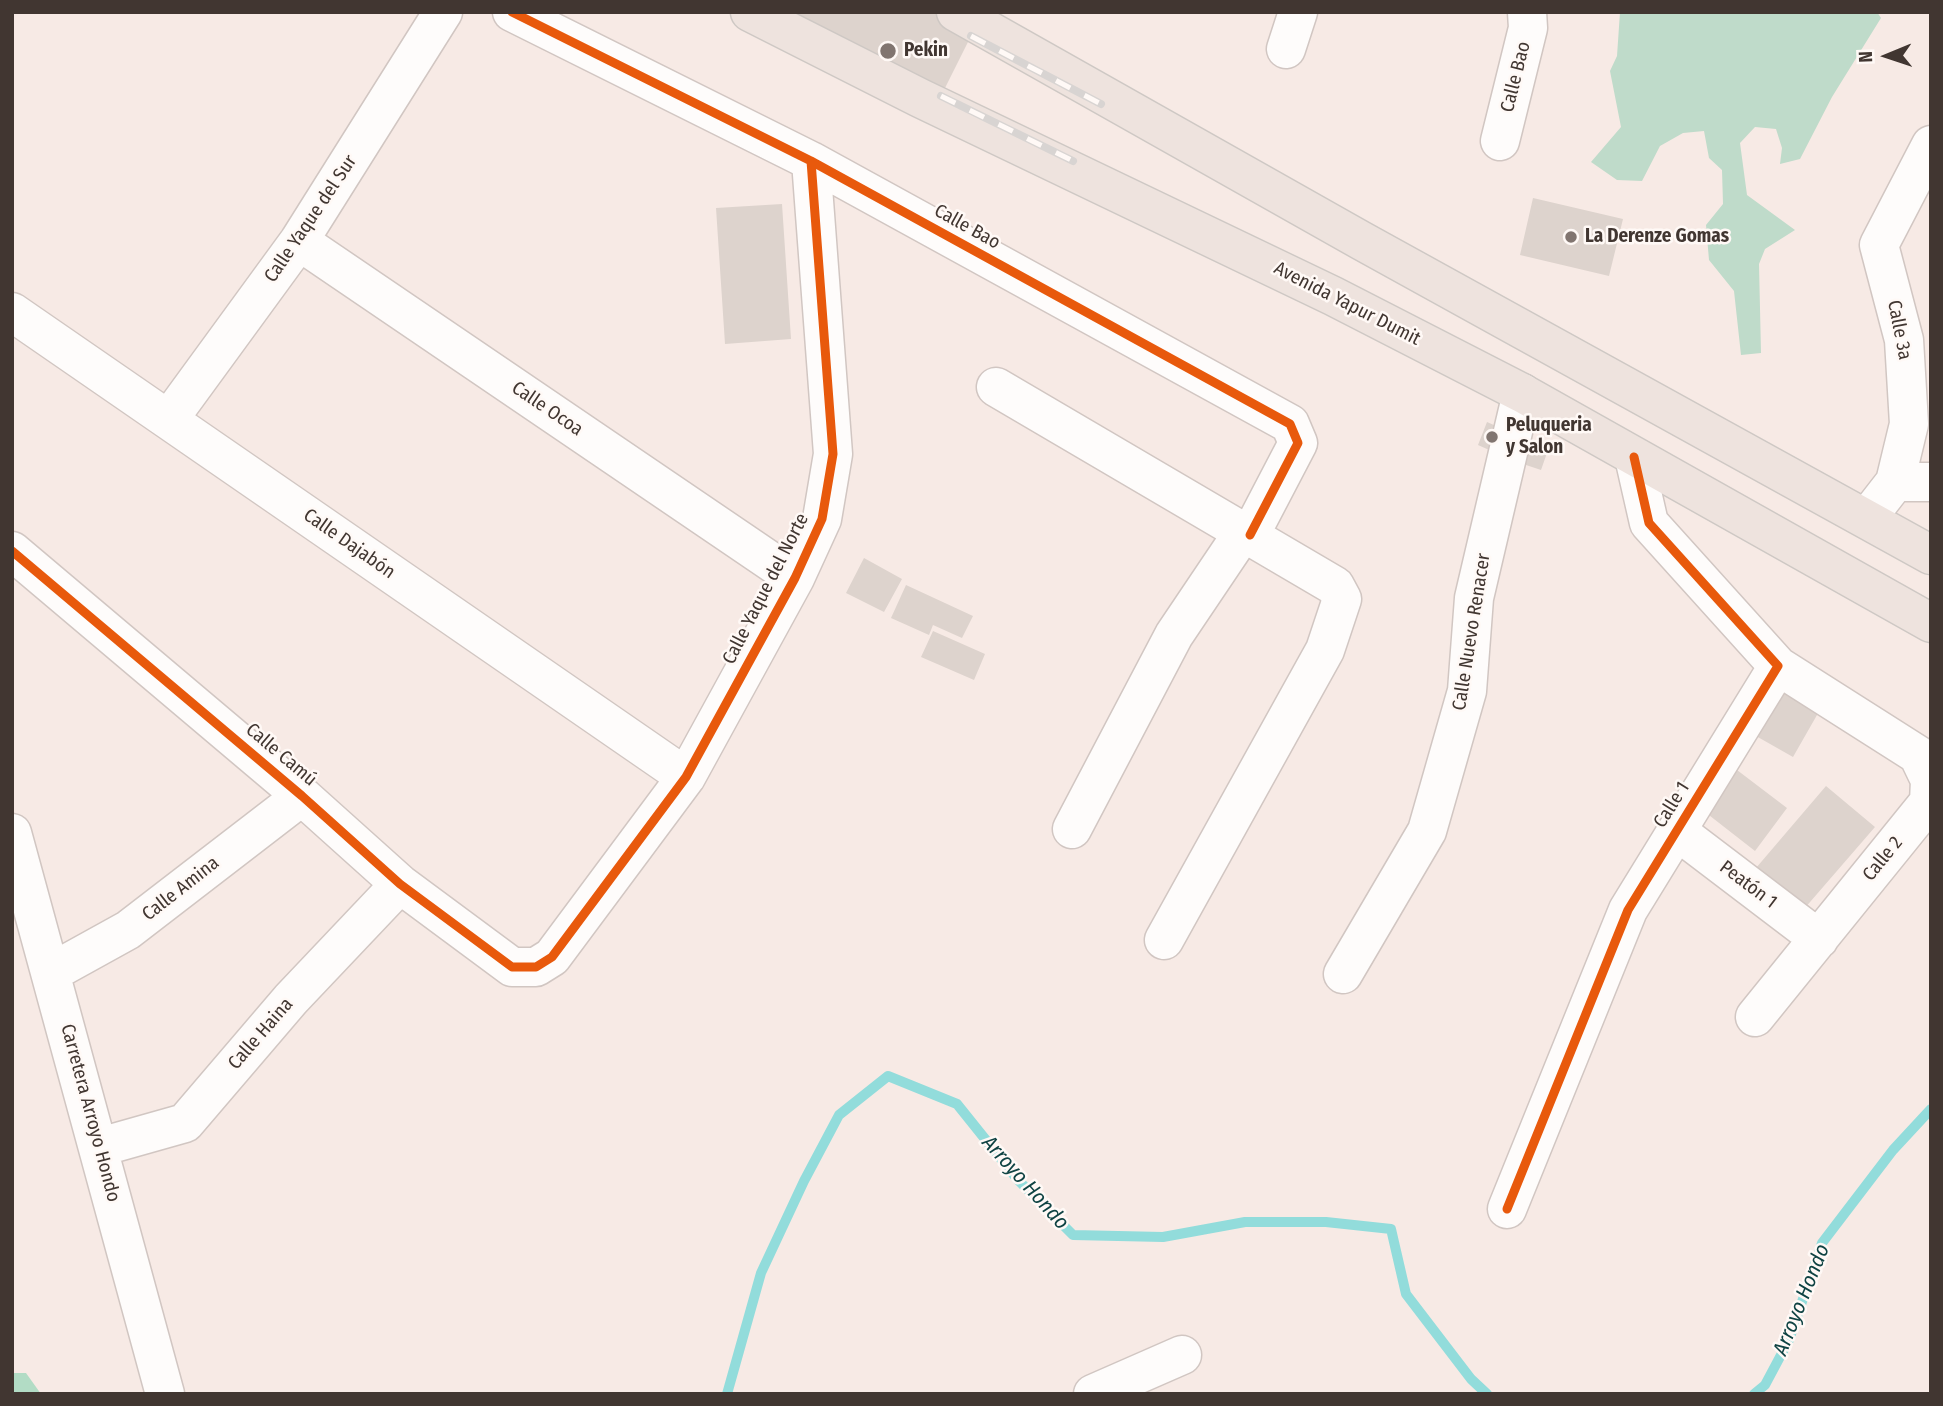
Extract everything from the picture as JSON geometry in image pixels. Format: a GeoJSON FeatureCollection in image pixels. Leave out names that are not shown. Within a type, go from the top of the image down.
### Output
{"type":"FeatureCollection","features":[{"type":"Feature","properties":{"kind":"main road","name":"Avenida Yapur Dumit"},"geometry":{"type":"LineString","coordinates":[[750,12],[920,98],[1333,296],[1522,393],[1931,623]]}},
{"type":"Feature","properties":{"kind":"main road"},"geometry":{"type":"LineString","coordinates":[[966,14],[1362,241],[1867,517],[1931,555]]}},
{"type":"Feature","properties":{"kind":"street","name":"Calle Yaque del Sur"},"geometry":{"type":"LineString","coordinates":[[169,419],[299,241],[443,12]]}},
{"type":"Feature","properties":{"kind":"street","name":"Calle Bao"},"geometry":{"type":"LineString","coordinates":[[512,12],[811,161],[1290,425],[1298,443],[1247,533]]}},
{"type":"Feature","properties":{"kind":"street"},"geometry":{"type":"LineString","coordinates":[[1286,49],[1298,12]]}},
{"type":"Feature","properties":{"kind":"street","name":"Calle Bao"},"geometry":{"type":"LineString","coordinates":[[1500,141],[1528,28],[1527,12]]}},
{"type":"Feature","properties":{"kind":"street","name":"Calle 3a"},"geometry":{"type":"LineString","coordinates":[[1867,517],[1913,482],[1904,340],[1879,245],[1931,145]]}},
{"type":"Feature","properties":{"kind":"street","name":"Calle Yaque del Norte"},"geometry":{"type":"LineString","coordinates":[[536,967],[552,957],[686,777],[795,578],[822,519],[834,454],[811,161]]}},
{"type":"Feature","properties":{"kind":"street","name":"Calle Ocoa"},"geometry":{"type":"LineString","coordinates":[[299,241],[795,578]]}},
{"type":"Feature","properties":{"kind":"street","name":"Calle Dajabón"},"geometry":{"type":"LineString","coordinates":[[12,312],[686,777]]}},
{"type":"Feature","properties":{"kind":"street"},"geometry":{"type":"LineString","coordinates":[[996,387],[1335,586],[1342,599],[1325,650],[1164,940]]}},
{"type":"Feature","properties":{"kind":"street","name":"Calle Nuevo Renacer"},"geometry":{"type":"LineString","coordinates":[[1343,974],[1427,831],[1467,691],[1474,598],[1522,393]]}},
{"type":"Feature","properties":{"kind":"street"},"geometry":{"type":"LineString","coordinates":[[1634,457],[1649,523],[1778,666]]}},
{"type":"Feature","properties":{"kind":"street"},"geometry":{"type":"LineString","coordinates":[[1072,829],[1174,635],[1247,533]]}},
{"type":"Feature","properties":{"kind":"street","name":"Calle Camú"},"geometry":{"type":"LineString","coordinates":[[12,551],[302,796],[400,884],[512,967],[536,967]]}},
{"type":"Feature","properties":{"kind":"street","name":"Calle 1"},"geometry":{"type":"LineString","coordinates":[[1507,1209],[1628,910],[1778,666]]}},
{"type":"Feature","properties":{"kind":"street","name":"Calle 2"},"geometry":{"type":"LineString","coordinates":[[1755,1017],[1929,802],[1930,780],[1918,755],[1778,666]]}},
{"type":"Feature","properties":{"kind":"street","name":"Calle Amina"},"geometry":{"type":"LineString","coordinates":[[52,972],[128,930],[302,796]]}},
{"type":"Feature","properties":{"kind":"street","name":"Peatón 1"},"geometry":{"type":"LineString","coordinates":[[1677,831],[1819,939]]}},
{"type":"Feature","properties":{"kind":"street","name":"Carretera Arroyo Hondo"},"geometry":{"type":"LineString","coordinates":[[12,833],[100,1147],[165,1394]]}},
{"type":"Feature","properties":{"kind":"street","name":"Calle Haina"},"geometry":{"type":"LineString","coordinates":[[100,1147],[185,1123],[291,999],[400,884]]}},
{"type":"Feature","properties":{"kind":"street"},"geometry":{"type":"LineString","coordinates":[[1093,1394],[1182,1355]]}},
{"type":"Feature","properties":{"kind":"green space"},"geometry":{"type":"Polygon","coordinates":[[[1620,12],[1877,12],[1881,18],[1832,97],[1800,159],[1780,164],[1782,148],[1776,129],[1755,127],[1740,143],[1747,195],[1795,230],[1765,249],[1759,264],[1761,353],[1741,355],[1734,291],[1709,260],[1706,225],[1723,204],[1722,170],[1709,158],[1704,131],[1683,133],[1660,146],[1642,181],[1617,180],[1591,162],[1621,127],[1610,71],[1617,56],[1620,12]]]}},
{"type":"Feature","properties":{"kind":"green space"},"geometry":{"type":"Polygon","coordinates":[[[12,1373],[26,1373],[41,1394],[12,1394],[12,1373]]]}},
{"type":"Feature","properties":{"kind":"building","name":"Pekin"},"geometry":{"type":"Polygon","coordinates":[[[734,12],[964,12],[979,20],[941,96],[734,12]]]}},
{"type":"Feature","properties":{"kind":"building","name":"La Derenze Gomas"},"geometry":{"type":"Polygon","coordinates":[[[1533,198],[1623,219],[1609,276],[1520,255],[1533,198]]]}},
{"type":"Feature","properties":{"kind":"building"},"geometry":{"type":"Polygon","coordinates":[[[782,204],[791,339],[725,344],[716,208],[782,204]]]}},
{"type":"Feature","properties":{"kind":"building","name":"Peluqueria y Salon"},"geometry":{"type":"Polygon","coordinates":[[[1487,422],[1505,430],[1496,453],[1478,445],[1487,422]]]}},
{"type":"Feature","properties":{"kind":"building"},"geometry":{"type":"Polygon","coordinates":[[[1530,444],[1548,450],[1541,470],[1523,464],[1530,444]]]}},
{"type":"Feature","properties":{"kind":"building"},"geometry":{"type":"Polygon","coordinates":[[[864,558],[902,579],[884,612],[846,593],[864,558]]]}},
{"type":"Feature","properties":{"kind":"building"},"geometry":{"type":"Polygon","coordinates":[[[906,585],[973,616],[962,638],[933,625],[929,635],[891,618],[906,585]]]}},
{"type":"Feature","properties":{"kind":"building"},"geometry":{"type":"Polygon","coordinates":[[[933,631],[985,654],[974,680],[921,657],[933,631]]]}},
{"type":"Feature","properties":{"kind":"building"},"geometry":{"type":"Polygon","coordinates":[[[1784,687],[1821,708],[1793,757],[1756,736],[1784,687]]]}},
{"type":"Feature","properties":{"kind":"building"},"geometry":{"type":"Polygon","coordinates":[[[1737,770],[1787,808],[1755,851],[1705,812],[1737,770]]]}},
{"type":"Feature","properties":{"kind":"building"},"geometry":{"type":"Polygon","coordinates":[[[1826,786],[1875,827],[1804,909],[1756,868],[1826,786]]]}},
{"type":"Feature","properties":{"kind":"waterway","name":"Arroyo Hondo"},"geometry":{"type":"LineString","coordinates":[[727,1394],[761,1273],[804,1181],[839,1115],[888,1076],[957,1104],[1018,1180],[1073,1235],[1163,1237],[1245,1222],[1326,1222],[1391,1229],[1406,1294],[1471,1379],[1487,1394]]}},
{"type":"Feature","properties":{"kind":"waterway","name":"Arroyo Hondo"},"geometry":{"type":"LineString","coordinates":[[1754,1394],[1765,1385],[1789,1340],[1822,1243],[1893,1150],[1931,1109]]}},
{"type":"Feature","properties":{"kind":"railway"},"geometry":{"type":"LineString","coordinates":[[971,36],[1101,104]]}},
{"type":"Feature","properties":{"kind":"railway"},"geometry":{"type":"LineString","coordinates":[[941,96],[1073,161]]}},
{"type":"Feature","properties":{"kind":"cycle path"},"geometry":{"type":"LineString","coordinates":[[512,12],[811,161],[1290,424],[1298,443],[1250,535]]}},
{"type":"Feature","properties":{"kind":"cycle path"},"geometry":{"type":"LineString","coordinates":[[12,551],[302,796],[400,884],[512,967],[536,967],[552,957],[686,777],[795,578],[822,519],[833,454],[811,161]]}},
{"type":"Feature","properties":{"kind":"cycle path"},"geometry":{"type":"LineString","coordinates":[[1507,1209],[1628,910],[1778,666],[1649,523],[1634,457]]}},
{"type":"Feature","properties":{"kind":"place","name":"Pekin"},"geometry":{"type":"Point","coordinates":[888,51]}},
{"type":"Feature","properties":{"kind":"place","name":"La Derenze Gomas"},"geometry":{"type":"Point","coordinates":[1571,237]}},
{"type":"Feature","properties":{"kind":"place","name":"Peluqueria y Salon"},"geometry":{"type":"Point","coordinates":[1492,437]}}]}
